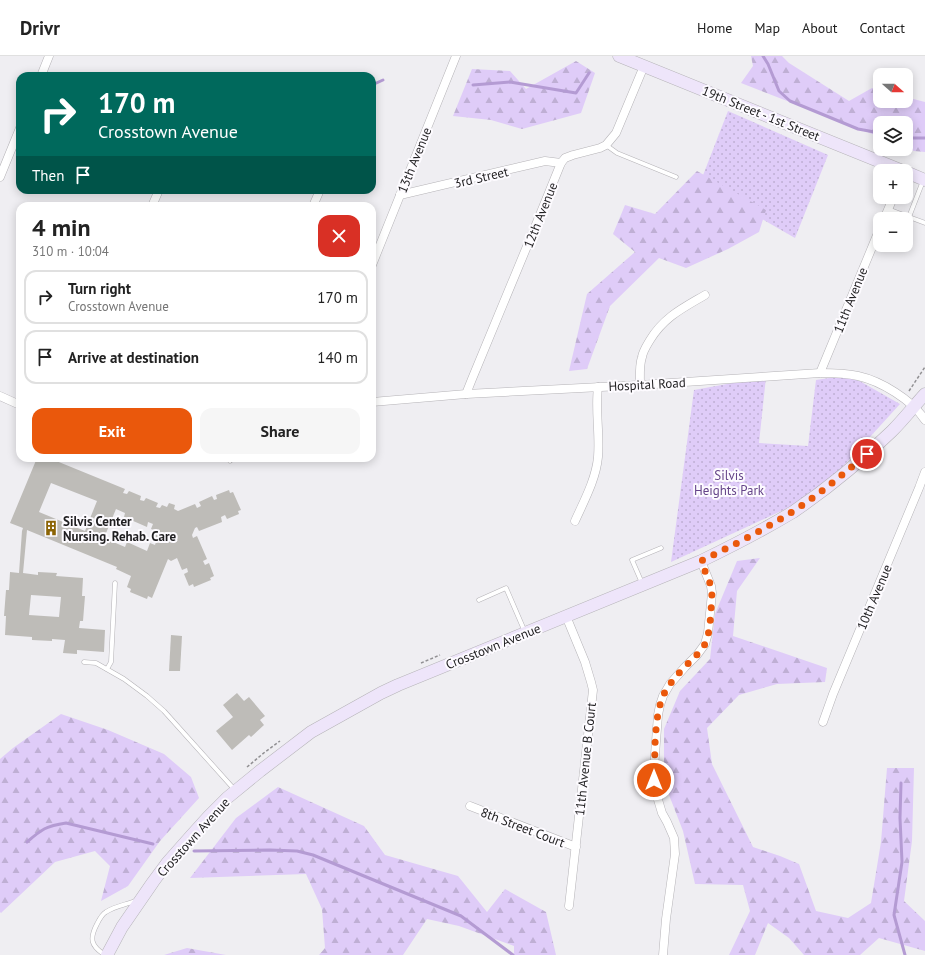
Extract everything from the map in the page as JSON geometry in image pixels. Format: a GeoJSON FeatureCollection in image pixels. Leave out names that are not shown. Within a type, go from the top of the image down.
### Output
{"type":"FeatureCollection","features":[{"type":"Feature","properties":{"kind":"street"},"geometry":{"type":"LineString","coordinates":[[43,72],[49,56]]}},
{"type":"Feature","properties":{"kind":"street","name":"13th Avenue"},"geometry":{"type":"LineString","coordinates":[[376,255],[456,56]]}},
{"type":"Feature","properties":{"kind":"street","name":"19th Street - 1st Street"},"geometry":{"type":"LineString","coordinates":[[619,56],[885,164]]}},
{"type":"Feature","properties":{"kind":"street"},"geometry":{"type":"LineString","coordinates":[[561,163],[565,158],[606,145],[616,132],[644,66]]}},
{"type":"Feature","properties":{"kind":"street"},"geometry":{"type":"LineString","coordinates":[[0,177],[16,138]]}},
{"type":"Feature","properties":{"kind":"street","name":"3rd Street"},"geometry":{"type":"LineString","coordinates":[[400,195],[545,161],[561,163]]}},
{"type":"Feature","properties":{"kind":"street","name":"12th Avenue"},"geometry":{"type":"LineString","coordinates":[[466,394],[561,163]]}},
{"type":"Feature","properties":{"kind":"street","name":"19th Street - 1st Street"},"geometry":{"type":"LineString","coordinates":[[913,175],[924,179]]}},
{"type":"Feature","properties":{"kind":"street"},"geometry":{"type":"LineString","coordinates":[[887,212],[890,204]]}},
{"type":"Feature","properties":{"kind":"street","name":"11th Avenue"},"geometry":{"type":"LineString","coordinates":[[820,373],[873,245]]}},
{"type":"Feature","properties":{"kind":"street"},"geometry":{"type":"LineString","coordinates":[[640,385],[640,366],[642,355],[653,335],[670,316],[705,295]]}},
{"type":"Feature","properties":{"kind":"street","name":"Hospital Road"},"geometry":{"type":"LineString","coordinates":[[376,402],[466,394],[640,385],[820,373],[859,376],[889,389],[904,398],[914,407]]}},
{"type":"Feature","properties":{"kind":"street"},"geometry":{"type":"LineString","coordinates":[[575,521],[593,478],[596,466],[598,448],[598,387]]}},
{"type":"Feature","properties":{"kind":"street","name":"Crosstown Avenue"},"geometry":{"type":"LineString","coordinates":[[106,955],[122,927],[167,863],[208,817],[227,798],[266,766],[312,732],[398,685],[701,561],[766,528],[818,494],[867,454],[893,429],[925,394]]}},
{"type":"Feature","properties":{"kind":"street"},"geometry":{"type":"LineString","coordinates":[[0,396],[16,402]]}},
{"type":"Feature","properties":{"kind":"street"},"geometry":{"type":"LineString","coordinates":[[914,407],[925,420]]}},
{"type":"Feature","properties":{"kind":"street","name":"10th Avenue"},"geometry":{"type":"LineString","coordinates":[[823,722],[833,694],[922,489],[925,472]]}},
{"type":"Feature","properties":{"kind":"street"},"geometry":{"type":"LineString","coordinates":[[663,955],[666,919],[676,854],[674,838],[662,813],[656,793],[654,768],[656,728],[663,696],[670,684],[701,650],[707,638],[712,593],[711,586],[701,561]]}},
{"type":"Feature","properties":{"kind":"street","name":"11th Avenue B Court"},"geometry":{"type":"LineString","coordinates":[[566,616],[585,662],[593,690],[569,906]]}},
{"type":"Feature","properties":{"kind":"street","name":"8th Street Court"},"geometry":{"type":"LineString","coordinates":[[470,806],[576,847]]}},
{"type":"Feature","properties":{"kind":"lane"},"geometry":{"type":"LineString","coordinates":[[606,145],[617,153],[676,177]]}},
{"type":"Feature","properties":{"kind":"lane"},"geometry":{"type":"LineString","coordinates":[[911,212],[924,179]]}},
{"type":"Feature","properties":{"kind":"lane"},"geometry":{"type":"LineString","coordinates":[[888,209],[896,212]]}},
{"type":"Feature","properties":{"kind":"lane"},"geometry":{"type":"LineString","coordinates":[[913,218],[925,223]]}},
{"type":"Feature","properties":{"kind":"lane"},"geometry":{"type":"LineString","coordinates":[[642,585],[632,560],[661,548]]}},
{"type":"Feature","properties":{"kind":"lane"},"geometry":{"type":"LineString","coordinates":[[107,670],[111,662],[115,583]]}},
{"type":"Feature","properties":{"kind":"lane"},"geometry":{"type":"LineString","coordinates":[[479,600],[506,588],[525,633]]}},
{"type":"Feature","properties":{"kind":"lane"},"geometry":{"type":"LineString","coordinates":[[84,662],[96,663],[124,679],[164,710],[236,791]]}},
{"type":"Feature","properties":{"kind":"lane"},"geometry":{"type":"LineString","coordinates":[[106,955],[100,952],[92,939],[93,931],[104,913],[112,908],[141,899]]}},
{"type":"Feature","properties":{"kind":"path"},"geometry":{"type":"LineString","coordinates":[[910,389],[925,367]]}},
{"type":"Feature","properties":{"kind":"green space"},"geometry":{"type":"Polygon","coordinates":[[[751,56],[782,56],[789,63],[849,101],[873,88],[873,108],[913,108],[913,99],[925,102],[925,152],[913,151],[913,116],[873,116],[873,134],[741,83],[753,66],[751,56]]]}},
{"type":"Feature","properties":{"kind":"green space"},"geometry":{"type":"Polygon","coordinates":[[[576,61],[595,73],[581,113],[522,129],[491,120],[453,116],[472,69],[510,71],[526,89],[576,61]]]}},
{"type":"Feature","properties":{"kind":"green space"},"geometry":{"type":"Polygon","coordinates":[[[728,111],[828,155],[795,238],[700,183],[728,111]]]}},
{"type":"Feature","properties":{"kind":"green space"},"geometry":{"type":"Polygon","coordinates":[[[697,171],[766,210],[759,232],[728,249],[686,268],[659,258],[610,306],[587,369],[569,371],[587,294],[635,252],[613,234],[625,205],[655,214],[697,171]]]}},
{"type":"Feature","properties":{"kind":"green space","name":"Silvis Heights Park"},"geometry":{"type":"Polygon","coordinates":[[[849,375],[900,404],[818,494],[671,562],[694,390],[766,377],[759,443],[808,446],[816,380],[849,375]]]}},
{"type":"Feature","properties":{"kind":"green space"},"geometry":{"type":"Polygon","coordinates":[[[760,558],[737,591],[733,636],[827,668],[825,682],[777,684],[739,695],[707,728],[712,764],[753,847],[799,864],[816,911],[848,918],[871,903],[881,842],[887,768],[914,768],[912,841],[904,901],[925,921],[925,951],[879,938],[860,955],[804,955],[789,938],[768,923],[755,955],[729,955],[750,911],[743,885],[695,884],[683,831],[664,782],[664,729],[680,691],[710,659],[715,614],[737,561],[760,558]]]}},
{"type":"Feature","properties":{"kind":"green space"},"geometry":{"type":"Polygon","coordinates":[[[61,714],[108,730],[164,754],[191,777],[199,798],[160,841],[128,886],[101,901],[110,866],[95,851],[55,862],[1,913],[0,759],[61,714]]]}},
{"type":"Feature","properties":{"kind":"green space"},"geometry":{"type":"Polygon","coordinates":[[[278,787],[364,826],[385,855],[458,876],[487,912],[505,889],[546,912],[556,955],[514,955],[514,946],[459,926],[427,919],[403,955],[319,955],[325,948],[322,909],[306,874],[190,878],[236,818],[278,787]]]}},
{"type":"Feature","properties":{"kind":"green space"},"geometry":{"type":"Polygon","coordinates":[[[187,948],[226,955],[164,955],[187,948]]]}},
{"type":"Feature","properties":{"kind":"building","name":"Silvis Center Nursing. Rehab. Care"},"geometry":{"type":"Polygon","coordinates":[[[35,462],[59,462],[125,489],[123,493],[127,494],[129,491],[141,496],[140,500],[144,501],[146,498],[158,503],[156,507],[160,508],[162,505],[167,507],[169,503],[175,505],[174,509],[178,511],[195,504],[197,508],[201,506],[199,502],[212,496],[214,500],[217,499],[216,495],[229,490],[230,493],[233,492],[241,510],[238,511],[239,514],[227,519],[225,515],[221,517],[222,522],[199,531],[197,527],[195,528],[192,535],[193,538],[197,536],[207,559],[203,561],[205,565],[209,563],[214,576],[210,578],[211,580],[194,587],[193,584],[189,586],[184,574],[188,572],[187,568],[182,570],[177,558],[171,561],[168,559],[152,598],[148,596],[147,599],[130,592],[131,589],[127,587],[131,576],[116,569],[117,567],[27,530],[23,573],[38,575],[38,572],[57,573],[56,576],[83,578],[82,596],[85,596],[83,621],[80,621],[79,628],[105,630],[104,652],[77,650],[77,654],[63,653],[65,640],[32,640],[32,637],[5,635],[6,616],[4,616],[6,590],[9,590],[10,572],[19,573],[23,528],[10,523],[35,462]],[[51,483],[39,512],[85,531],[97,501],[51,483]],[[116,509],[104,538],[125,547],[127,542],[147,551],[150,543],[155,545],[156,542],[152,540],[156,531],[151,529],[153,524],[148,522],[147,527],[124,517],[125,513],[116,509]],[[31,595],[29,615],[59,617],[61,597],[31,595]]]}},
{"type":"Feature","properties":{"kind":"building"},"geometry":{"type":"Polygon","coordinates":[[[171,635],[182,636],[180,671],[169,671],[171,635]]]}},
{"type":"Feature","properties":{"kind":"building"},"geometry":{"type":"Polygon","coordinates":[[[237,693],[244,701],[249,697],[265,716],[260,720],[264,725],[251,737],[249,735],[232,750],[216,731],[233,717],[223,705],[237,693]]]}},
{"type":"Feature","properties":{"kind":"waterway"},"geometry":{"type":"LineString","coordinates":[[763,56],[768,64],[779,91],[790,101],[858,129],[873,132]]}},
{"type":"Feature","properties":{"kind":"waterway"},"geometry":{"type":"LineString","coordinates":[[473,85],[510,82],[576,93],[589,73]]}},
{"type":"Feature","properties":{"kind":"waterway"},"geometry":{"type":"LineString","coordinates":[[376,83],[383,80]]}},
{"type":"Feature","properties":{"kind":"waterway"},"geometry":{"type":"LineString","coordinates":[[913,138],[925,138]]}},
{"type":"Feature","properties":{"kind":"waterway"},"geometry":{"type":"LineString","coordinates":[[901,783],[900,818],[902,862],[894,915],[905,955]]}},
{"type":"Feature","properties":{"kind":"waterway"},"geometry":{"type":"LineString","coordinates":[[27,842],[45,829],[54,825],[66,823],[153,844]]}},
{"type":"Feature","properties":{"kind":"waterway"},"geometry":{"type":"LineString","coordinates":[[194,851],[270,850],[297,851],[313,855],[461,916],[513,955]]}},
{"type":"Feature","properties":{"kind":"place","name":"Silvis Center Nursing. Rehab. Care"},"geometry":{"type":"Point","coordinates":[51,528]}},
{"type":"Feature","properties":{"kind":"route"},"geometry":{"type":"LineString","coordinates":[[654,780],[656,728],[663,696],[670,684],[701,650],[707,638],[712,593],[711,586],[701,561],[766,528],[793,511],[818,494],[867,454]]}}]}
